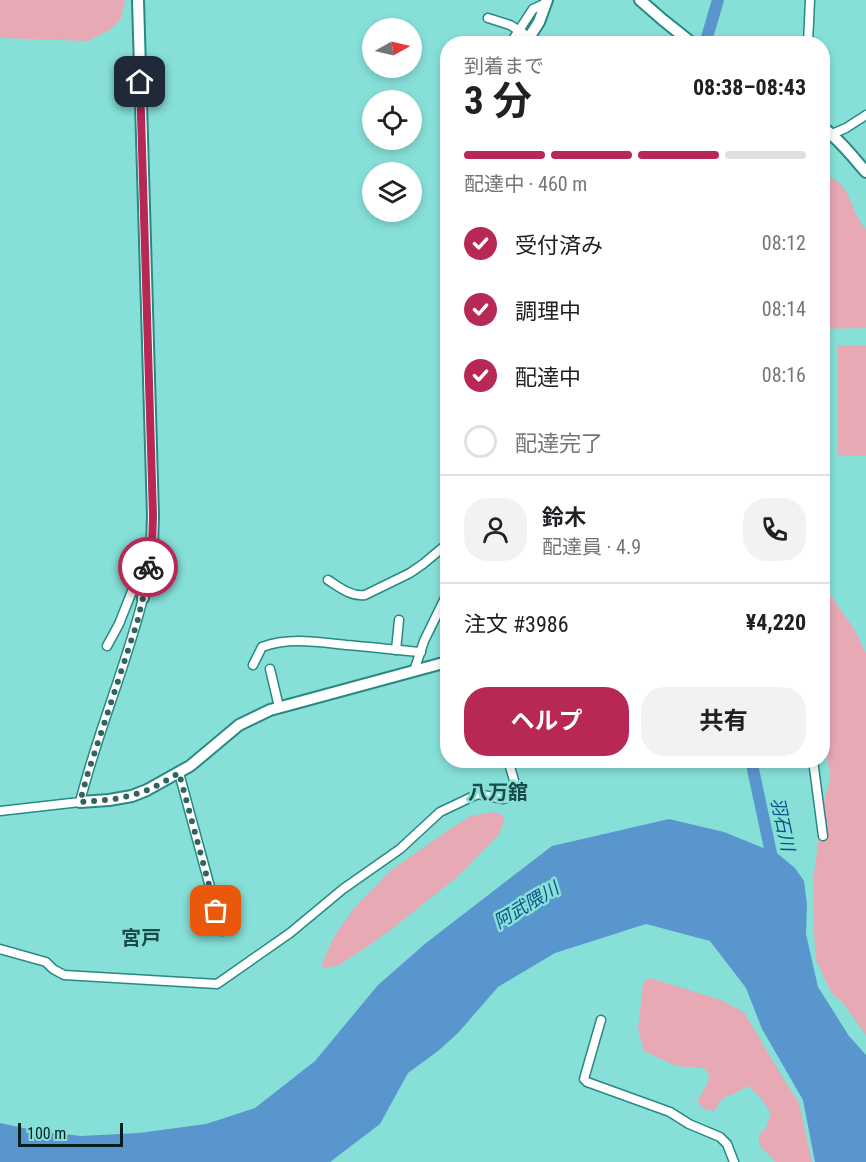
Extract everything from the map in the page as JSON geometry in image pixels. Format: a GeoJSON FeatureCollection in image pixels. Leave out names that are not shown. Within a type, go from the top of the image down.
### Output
{"type":"FeatureCollection","features":[{"type":"Feature","properties":{"kind":"street"},"geometry":{"type":"LineString","coordinates":[[80,802],[143,598],[153,516],[138,0]]}},
{"type":"Feature","properties":{"kind":"street"},"geometry":{"type":"LineString","coordinates":[[640,0],[684,36]]}},
{"type":"Feature","properties":{"kind":"street"},"geometry":{"type":"LineString","coordinates":[[808,36],[810,0]]}},
{"type":"Feature","properties":{"kind":"street"},"geometry":{"type":"LineString","coordinates":[[515,36],[533,9],[546,2]]}},
{"type":"Feature","properties":{"kind":"street"},"geometry":{"type":"LineString","coordinates":[[530,36],[539,22],[546,2]]}},
{"type":"Feature","properties":{"kind":"street"},"geometry":{"type":"LineString","coordinates":[[488,18],[510,25],[523,36]]}},
{"type":"Feature","properties":{"kind":"street"},"geometry":{"type":"LineString","coordinates":[[830,131],[846,128],[866,116]]}},
{"type":"Feature","properties":{"kind":"street"},"geometry":{"type":"LineString","coordinates":[[830,134],[866,172]]}},
{"type":"Feature","properties":{"kind":"street"},"geometry":{"type":"LineString","coordinates":[[328,580],[352,594],[365,595],[410,573],[440,550]]}},
{"type":"Feature","properties":{"kind":"street"},"geometry":{"type":"LineString","coordinates":[[107,646],[119,624],[138,576],[149,563]]}},
{"type":"Feature","properties":{"kind":"street"},"geometry":{"type":"LineString","coordinates":[[414,671],[424,641],[440,608]]}},
{"type":"Feature","properties":{"kind":"street"},"geometry":{"type":"LineString","coordinates":[[396,650],[399,620]]}},
{"type":"Feature","properties":{"kind":"street"},"geometry":{"type":"LineString","coordinates":[[253,665],[262,647],[271,643],[315,640],[332,644],[421,652]]}},
{"type":"Feature","properties":{"kind":"street"},"geometry":{"type":"LineString","coordinates":[[0,811],[132,796],[190,766],[239,725],[253,718],[279,707],[440,664]]}},
{"type":"Feature","properties":{"kind":"street"},"geometry":{"type":"LineString","coordinates":[[270,669],[279,707]]}},
{"type":"Feature","properties":{"kind":"street"},"geometry":{"type":"LineString","coordinates":[[0,949],[46,962],[64,975],[217,984],[290,933],[343,889],[400,849],[440,812],[478,794],[503,799],[514,794],[516,787],[510,768]]}},
{"type":"Feature","properties":{"kind":"street"},"geometry":{"type":"LineString","coordinates":[[814,768],[823,836]]}},
{"type":"Feature","properties":{"kind":"street"},"geometry":{"type":"LineString","coordinates":[[179,773],[222,931]]}},
{"type":"Feature","properties":{"kind":"street"},"geometry":{"type":"LineString","coordinates":[[601,1020],[584,1079],[587,1083],[670,1112],[689,1124],[720,1137],[727,1144],[734,1162]]}},
{"type":"Feature","properties":{"kind":"shaded area"},"geometry":{"type":"Polygon","coordinates":[[[0,0],[125,0],[121,19],[111,29],[88,41],[0,38],[0,0]]]}},
{"type":"Feature","properties":{"kind":"shaded area"},"geometry":{"type":"Polygon","coordinates":[[[830,178],[845,190],[860,222],[866,229],[866,328],[830,329],[830,178]]]}},
{"type":"Feature","properties":{"kind":"shaded area"},"geometry":{"type":"Polygon","coordinates":[[[838,345],[866,345],[866,456],[838,456],[838,345]]]}},
{"type":"Feature","properties":{"kind":"shaded area"},"geometry":{"type":"Polygon","coordinates":[[[830,594],[856,632],[866,654],[866,1035],[843,1003],[831,992],[816,960],[813,919],[814,873],[823,804],[830,772],[830,594]]]}},
{"type":"Feature","properties":{"kind":"shaded area"},"geometry":{"type":"Polygon","coordinates":[[[494,812],[503,815],[504,822],[499,834],[457,877],[358,953],[339,965],[322,967],[335,935],[355,907],[390,871],[471,816],[494,812]]]}},
{"type":"Feature","properties":{"kind":"shaded area"},"geometry":{"type":"Polygon","coordinates":[[[650,978],[721,1000],[744,1012],[799,1103],[812,1162],[776,1162],[759,1145],[759,1135],[766,1128],[771,1113],[749,1086],[722,1099],[714,1111],[704,1109],[697,1101],[710,1077],[704,1068],[676,1066],[644,1051],[638,1029],[643,983],[650,978]]]}},
{"type":"Feature","properties":{"kind":"water","name":"阿武隈川"},"geometry":{"type":"Polygon","coordinates":[[[669,819],[724,832],[778,854],[795,868],[804,881],[807,905],[806,934],[818,987],[849,1036],[866,1055],[866,1162],[815,1162],[803,1100],[762,1029],[746,988],[710,941],[646,924],[555,953],[498,987],[458,1033],[408,1073],[380,1124],[330,1162],[0,1162],[0,1123],[38,1131],[81,1136],[139,1133],[206,1124],[255,1108],[315,1061],[378,985],[426,943],[552,846],[669,819]]]}},
{"type":"Feature","properties":{"kind":"waterway","name":"羽石川"},"geometry":{"type":"LineString","coordinates":[[707,36],[718,0]]}},
{"type":"Feature","properties":{"kind":"waterway","name":"羽石川"},"geometry":{"type":"LineString","coordinates":[[753,768],[774,867]]}},
{"type":"Feature","properties":{"kind":"way so far"},"geometry":{"type":"LineString","coordinates":[[148,567],[137,623],[80,802],[132,796],[179,773],[216,911]]}},
{"type":"Feature","properties":{"kind":"district","name":"八万舘"},"geometry":{"type":"Point","coordinates":[498,792]}},
{"type":"Feature","properties":{"kind":"district","name":"宮戸"},"geometry":{"type":"Point","coordinates":[141,938]}},
{"type":"Feature","properties":{"kind":"route"},"geometry":{"type":"LineString","coordinates":[[140,82],[153,516],[152,546],[148,567]]}}]}
